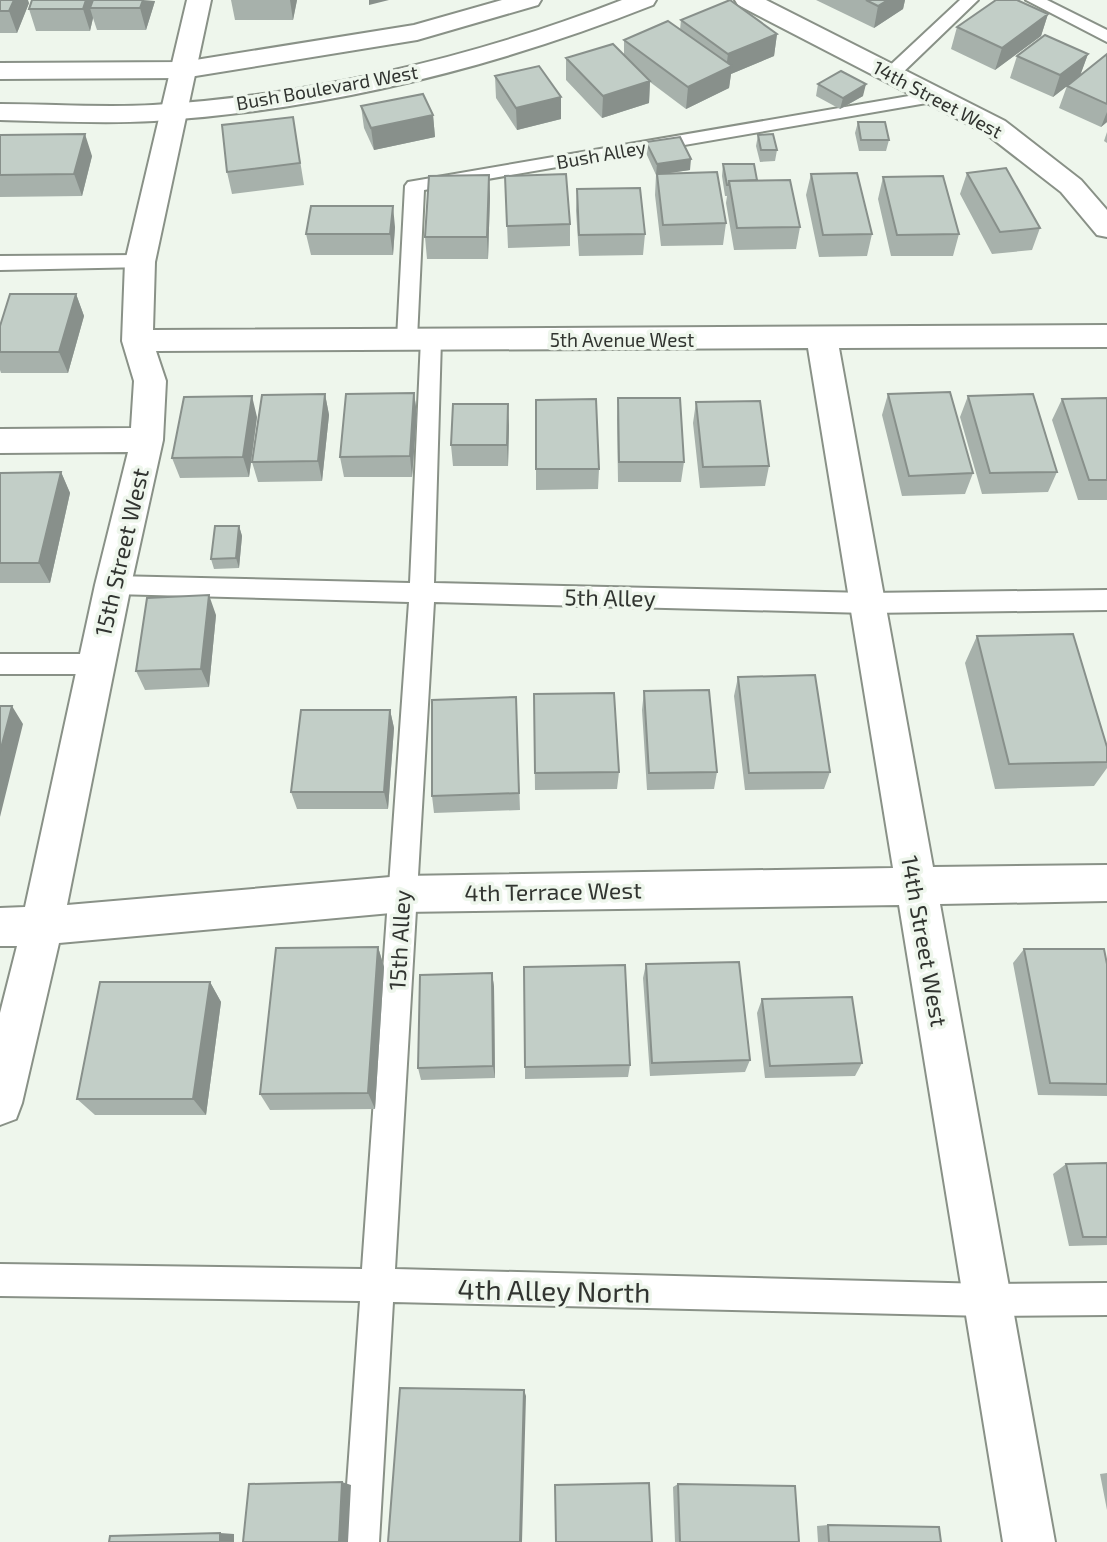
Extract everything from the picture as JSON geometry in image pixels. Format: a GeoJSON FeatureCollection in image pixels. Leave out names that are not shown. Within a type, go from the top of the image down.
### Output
{"type":"FeatureCollection","features":[{"type":"Feature","properties":{"kind":"street","name":"15th Street West"},"geometry":{"type":"LineString","coordinates":[[0,1103],[42,926],[113,585],[147,440],[150,381],[137,341],[140,262],[199,0]]}},
{"type":"Feature","properties":{"kind":"street","name":"Bush Boulevard West"},"geometry":{"type":"LineString","coordinates":[[0,71],[183,70],[417,32],[529,0]]}},
{"type":"Feature","properties":{"kind":"street","name":"Bush Boulevard West"},"geometry":{"type":"LineString","coordinates":[[0,112],[173,111],[321,92],[463,61],[591,22],[644,0]]}},
{"type":"Feature","properties":{"kind":"street","name":"14th Street West"},"geometry":{"type":"LineString","coordinates":[[747,0],[995,127],[1071,186],[1107,228]]}},
{"type":"Feature","properties":{"kind":"street","name":"5th Avenue West"},"geometry":{"type":"LineString","coordinates":[[137,341],[1107,336]]}},
{"type":"Feature","properties":{"kind":"street","name":"14th Street West"},"geometry":{"type":"LineString","coordinates":[[822,339],[1029,1542]]}},
{"type":"Feature","properties":{"kind":"street"},"geometry":{"type":"LineString","coordinates":[[0,441],[147,440]]}},
{"type":"Feature","properties":{"kind":"street","name":"4th Terrace West"},"geometry":{"type":"LineString","coordinates":[[0,927],[42,926],[402,894],[1107,883]]}},
{"type":"Feature","properties":{"kind":"lane"},"geometry":{"type":"LineString","coordinates":[[891,74],[970,0]]}},
{"type":"Feature","properties":{"kind":"lane"},"geometry":{"type":"LineString","coordinates":[[1034,0],[1107,37]]}},
{"type":"Feature","properties":{"kind":"lane","name":"Bush Alley"},"geometry":{"type":"LineString","coordinates":[[419,339],[415,186],[938,96]]}},
{"type":"Feature","properties":{"kind":"lane"},"geometry":{"type":"LineString","coordinates":[[0,263],[140,262]]}},
{"type":"Feature","properties":{"kind":"lane","name":"15th Alley"},"geometry":{"type":"LineString","coordinates":[[361,1542],[422,593],[419,339]]}},
{"type":"Feature","properties":{"kind":"lane","name":"5th Alley"},"geometry":{"type":"LineString","coordinates":[[113,585],[867,603],[1107,600]]}},
{"type":"Feature","properties":{"kind":"lane"},"geometry":{"type":"LineString","coordinates":[[0,664],[96,664]]}},
{"type":"Feature","properties":{"kind":"lane","name":"4th Alley North"},"geometry":{"type":"LineString","coordinates":[[0,1280],[379,1285],[987,1300],[1107,1298]]}},
{"type":"Feature","properties":{"kind":"building"},"geometry":{"type":"Polygon","coordinates":[[[0,0],[14,0],[9,11],[0,11],[0,0]]]}},
{"type":"Feature","properties":{"kind":"building"},"geometry":{"type":"Polygon","coordinates":[[[32,0],[86,0],[83,9],[29,9],[32,0]]]}},
{"type":"Feature","properties":{"kind":"building"},"geometry":{"type":"Polygon","coordinates":[[[93,0],[143,0],[140,8],[90,8],[93,0]]]}},
{"type":"Feature","properties":{"kind":"building"},"geometry":{"type":"Polygon","coordinates":[[[730,0],[777,34],[728,54],[681,20],[730,0]]]}},
{"type":"Feature","properties":{"kind":"building"},"geometry":{"type":"Polygon","coordinates":[[[866,0],[888,0],[878,6],[866,0]]]}},
{"type":"Feature","properties":{"kind":"building"},"geometry":{"type":"Polygon","coordinates":[[[996,0],[1017,0],[1048,14],[1002,48],[957,27],[996,0]]]}},
{"type":"Feature","properties":{"kind":"building"},"geometry":{"type":"Polygon","coordinates":[[[668,21],[732,66],[688,87],[624,40],[668,21]]]}},
{"type":"Feature","properties":{"kind":"building"},"geometry":{"type":"Polygon","coordinates":[[[1045,35],[1088,54],[1060,75],[1017,56],[1045,35]]]}},
{"type":"Feature","properties":{"kind":"building"},"geometry":{"type":"Polygon","coordinates":[[[613,44],[650,81],[603,96],[566,58],[613,44]]]}},
{"type":"Feature","properties":{"kind":"building"},"geometry":{"type":"Polygon","coordinates":[[[1107,54],[1107,104],[1067,86],[1107,54]]]}},
{"type":"Feature","properties":{"kind":"building"},"geometry":{"type":"Polygon","coordinates":[[[539,66],[561,97],[516,108],[495,76],[539,66]]]}},
{"type":"Feature","properties":{"kind":"building"},"geometry":{"type":"Polygon","coordinates":[[[841,71],[866,84],[843,98],[818,84],[841,71]]]}},
{"type":"Feature","properties":{"kind":"building"},"geometry":{"type":"Polygon","coordinates":[[[423,94],[433,115],[371,128],[361,106],[423,94]]]}},
{"type":"Feature","properties":{"kind":"building"},"geometry":{"type":"Polygon","coordinates":[[[293,117],[300,163],[227,172],[222,125],[293,117]]]}},
{"type":"Feature","properties":{"kind":"building"},"geometry":{"type":"Polygon","coordinates":[[[858,122],[885,122],[889,140],[861,140],[858,122]]]}},
{"type":"Feature","properties":{"kind":"building"},"geometry":{"type":"Polygon","coordinates":[[[85,134],[74,174],[0,175],[0,135],[85,134]]]}},
{"type":"Feature","properties":{"kind":"building"},"geometry":{"type":"Polygon","coordinates":[[[773,134],[777,150],[761,150],[758,135],[773,134]]]}},
{"type":"Feature","properties":{"kind":"building"},"geometry":{"type":"Polygon","coordinates":[[[680,137],[691,159],[657,164],[646,142],[680,137]]]}},
{"type":"Feature","properties":{"kind":"building"},"geometry":{"type":"Polygon","coordinates":[[[723,164],[754,164],[757,180],[729,181],[727,185],[723,164]]]}},
{"type":"Feature","properties":{"kind":"building"},"geometry":{"type":"Polygon","coordinates":[[[1006,168],[1040,228],[1000,232],[967,173],[1006,168]]]}},
{"type":"Feature","properties":{"kind":"building"},"geometry":{"type":"Polygon","coordinates":[[[717,172],[726,223],[663,225],[657,174],[717,172]]]}},
{"type":"Feature","properties":{"kind":"building"},"geometry":{"type":"Polygon","coordinates":[[[857,173],[872,234],[823,235],[811,174],[857,173]]]}},
{"type":"Feature","properties":{"kind":"building"},"geometry":{"type":"Polygon","coordinates":[[[566,174],[570,224],[507,226],[505,176],[566,174]]]}},
{"type":"Feature","properties":{"kind":"building"},"geometry":{"type":"Polygon","coordinates":[[[489,175],[487,237],[425,237],[429,176],[489,175]]]}},
{"type":"Feature","properties":{"kind":"building"},"geometry":{"type":"Polygon","coordinates":[[[943,176],[959,234],[897,235],[883,177],[943,176]]]}},
{"type":"Feature","properties":{"kind":"building"},"geometry":{"type":"Polygon","coordinates":[[[790,180],[800,227],[737,228],[729,181],[790,180]]]}},
{"type":"Feature","properties":{"kind":"building"},"geometry":{"type":"Polygon","coordinates":[[[640,188],[645,234],[579,235],[577,189],[640,188]]]}},
{"type":"Feature","properties":{"kind":"building"},"geometry":{"type":"Polygon","coordinates":[[[311,206],[393,206],[390,234],[306,234],[311,206]]]}},
{"type":"Feature","properties":{"kind":"building"},"geometry":{"type":"Polygon","coordinates":[[[10,294],[76,294],[59,352],[0,352],[0,326],[10,294]]]}},
{"type":"Feature","properties":{"kind":"building"},"geometry":{"type":"Polygon","coordinates":[[[950,392],[973,473],[909,476],[888,394],[950,392]]]}},
{"type":"Feature","properties":{"kind":"building"},"geometry":{"type":"Polygon","coordinates":[[[414,393],[410,456],[340,457],[346,394],[414,393]]]}},
{"type":"Feature","properties":{"kind":"building"},"geometry":{"type":"Polygon","coordinates":[[[325,394],[318,461],[252,462],[262,395],[325,394]]]}},
{"type":"Feature","properties":{"kind":"building"},"geometry":{"type":"Polygon","coordinates":[[[1033,394],[1057,472],[990,473],[968,396],[1033,394]]]}},
{"type":"Feature","properties":{"kind":"building"},"geometry":{"type":"Polygon","coordinates":[[[252,396],[243,457],[172,458],[184,397],[252,396]]]}},
{"type":"Feature","properties":{"kind":"building"},"geometry":{"type":"Polygon","coordinates":[[[618,398],[680,398],[684,462],[619,462],[618,398]]]}},
{"type":"Feature","properties":{"kind":"building"},"geometry":{"type":"Polygon","coordinates":[[[1107,398],[1107,480],[1089,480],[1062,399],[1107,398]]]}},
{"type":"Feature","properties":{"kind":"building"},"geometry":{"type":"Polygon","coordinates":[[[596,399],[599,469],[536,469],[536,400],[596,399]]]}},
{"type":"Feature","properties":{"kind":"building"},"geometry":{"type":"Polygon","coordinates":[[[760,401],[769,466],[703,467],[696,402],[760,401]]]}},
{"type":"Feature","properties":{"kind":"building"},"geometry":{"type":"Polygon","coordinates":[[[453,404],[508,404],[507,445],[451,445],[453,404]]]}},
{"type":"Feature","properties":{"kind":"building"},"geometry":{"type":"Polygon","coordinates":[[[61,472],[39,563],[0,563],[0,473],[61,472]]]}},
{"type":"Feature","properties":{"kind":"building"},"geometry":{"type":"Polygon","coordinates":[[[215,526],[239,526],[236,558],[211,559],[215,526]]]}},
{"type":"Feature","properties":{"kind":"building"},"geometry":{"type":"Polygon","coordinates":[[[209,595],[201,669],[136,671],[147,598],[209,595]]]}},
{"type":"Feature","properties":{"kind":"building"},"geometry":{"type":"Polygon","coordinates":[[[1073,634],[1107,747],[1107,762],[1009,764],[977,636],[1073,634]]]}},
{"type":"Feature","properties":{"kind":"building"},"geometry":{"type":"Polygon","coordinates":[[[815,675],[830,772],[749,773],[738,677],[815,675]]]}},
{"type":"Feature","properties":{"kind":"building"},"geometry":{"type":"Polygon","coordinates":[[[709,690],[717,772],[649,773],[644,691],[709,690]]]}},
{"type":"Feature","properties":{"kind":"building"},"geometry":{"type":"Polygon","coordinates":[[[614,693],[619,772],[535,773],[534,694],[614,693]]]}},
{"type":"Feature","properties":{"kind":"building"},"geometry":{"type":"Polygon","coordinates":[[[516,697],[519,793],[432,796],[432,700],[516,697]]]}},
{"type":"Feature","properties":{"kind":"building"},"geometry":{"type":"Polygon","coordinates":[[[0,706],[12,706],[0,752],[0,706]]]}},
{"type":"Feature","properties":{"kind":"building"},"geometry":{"type":"Polygon","coordinates":[[[301,710],[390,710],[384,792],[291,792],[301,710]]]}},
{"type":"Feature","properties":{"kind":"building"},"geometry":{"type":"Polygon","coordinates":[[[378,947],[368,1093],[260,1094],[276,948],[378,947]]]}},
{"type":"Feature","properties":{"kind":"building"},"geometry":{"type":"Polygon","coordinates":[[[1024,949],[1104,949],[1107,964],[1107,1084],[1050,1083],[1024,949]]]}},
{"type":"Feature","properties":{"kind":"building"},"geometry":{"type":"Polygon","coordinates":[[[739,962],[750,1060],[652,1063],[646,964],[739,962]]]}},
{"type":"Feature","properties":{"kind":"building"},"geometry":{"type":"Polygon","coordinates":[[[625,965],[630,1065],[525,1067],[524,967],[625,965]]]}},
{"type":"Feature","properties":{"kind":"building"},"geometry":{"type":"Polygon","coordinates":[[[492,973],[493,1066],[418,1068],[420,975],[492,973]]]}},
{"type":"Feature","properties":{"kind":"building"},"geometry":{"type":"Polygon","coordinates":[[[100,982],[210,982],[193,1099],[77,1099],[100,982]]]}},
{"type":"Feature","properties":{"kind":"building"},"geometry":{"type":"Polygon","coordinates":[[[852,997],[862,1063],[770,1066],[762,999],[852,997]]]}},
{"type":"Feature","properties":{"kind":"building"},"geometry":{"type":"Polygon","coordinates":[[[1107,1163],[1107,1237],[1083,1237],[1066,1164],[1107,1163]]]}},
{"type":"Feature","properties":{"kind":"building"},"geometry":{"type":"Polygon","coordinates":[[[400,1388],[524,1390],[520,1542],[388,1542],[400,1388]]]}},
{"type":"Feature","properties":{"kind":"building"},"geometry":{"type":"Polygon","coordinates":[[[342,1482],[339,1542],[243,1542],[249,1484],[342,1482]]]}},
{"type":"Feature","properties":{"kind":"building"},"geometry":{"type":"Polygon","coordinates":[[[649,1483],[652,1542],[556,1542],[555,1485],[649,1483]]]}},
{"type":"Feature","properties":{"kind":"building"},"geometry":{"type":"Polygon","coordinates":[[[678,1484],[795,1486],[799,1542],[680,1542],[678,1484]]]}},
{"type":"Feature","properties":{"kind":"building"},"geometry":{"type":"Polygon","coordinates":[[[828,1525],[939,1527],[941,1542],[829,1542],[828,1525]]]}},
{"type":"Feature","properties":{"kind":"building"},"geometry":{"type":"Polygon","coordinates":[[[220,1533],[220,1542],[109,1542],[110,1536],[220,1533]]]}}]}
